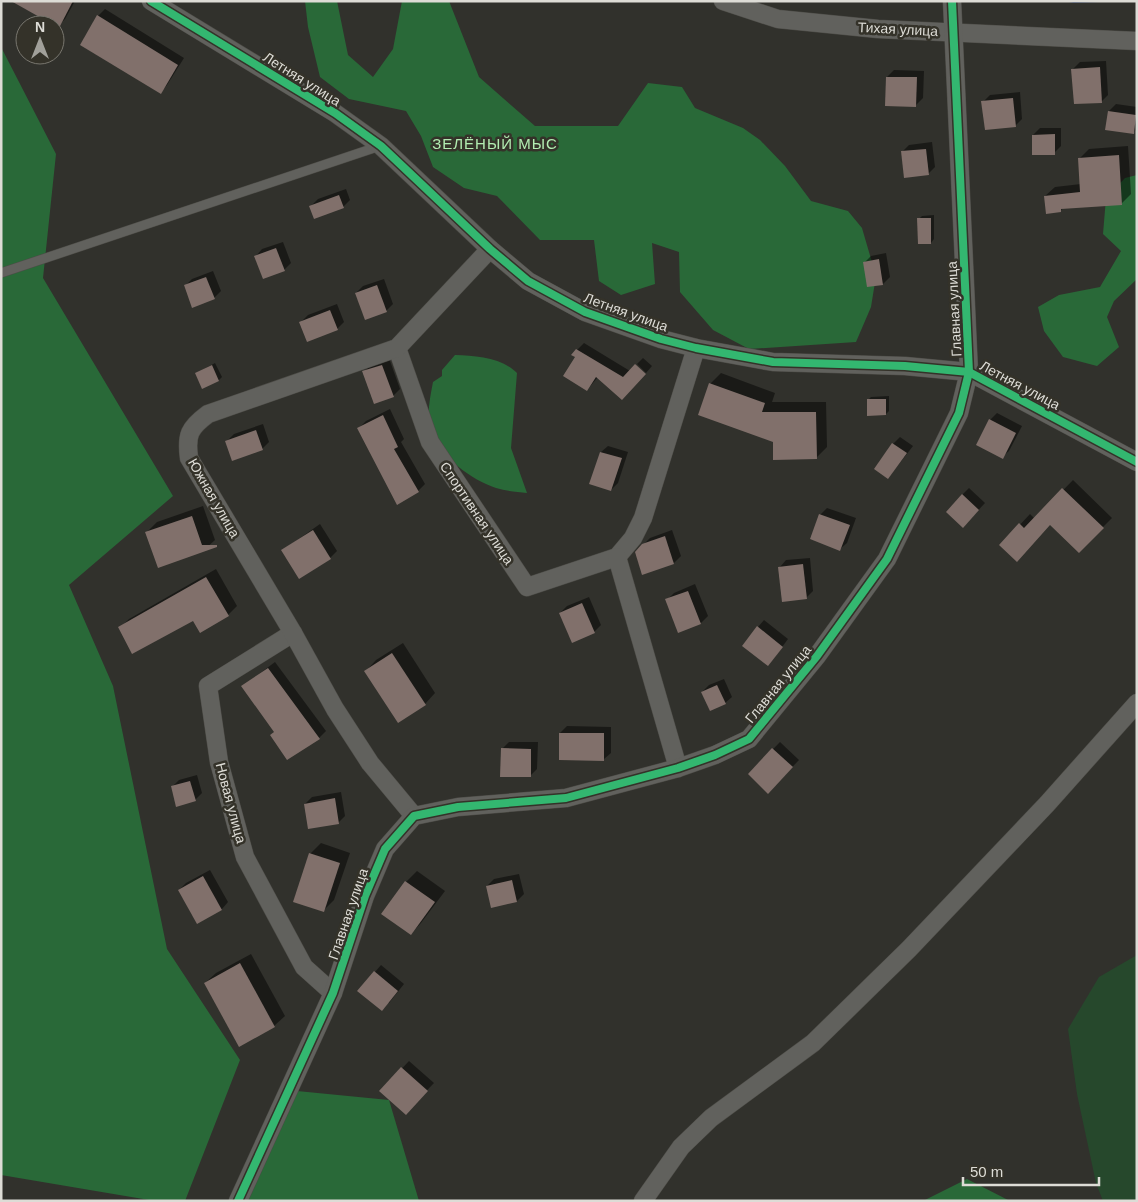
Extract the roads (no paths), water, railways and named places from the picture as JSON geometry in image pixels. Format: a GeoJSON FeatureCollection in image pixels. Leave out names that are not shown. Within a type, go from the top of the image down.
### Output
{"type":"FeatureCollection","features":[{"type":"Feature","properties":{"kind":"street","name":"Летняя улица"},"geometry":{"type":"LineString","coordinates":[[151,1],[335,113],[381,146],[490,249],[528,281],[585,312],[661,339],[696,348],[773,362],[904,366],[970,372],[1137,462]]}},
{"type":"Feature","properties":{"kind":"street","name":"Тихая улица"},"geometry":{"type":"LineString","coordinates":[[723,1],[778,18],[878,29],[1137,41]]}},
{"type":"Feature","properties":{"kind":"street","name":"Главная улица"},"geometry":{"type":"LineString","coordinates":[[238,1201],[333,993],[365,896],[385,849],[414,816],[458,807],[566,798],[678,768],[714,755],[749,739],[817,656],[887,559],[959,413],[970,372],[952,1]]}},
{"type":"Feature","properties":{"kind":"street","name":"Южная улица"},"geometry":{"type":"LineString","coordinates":[[414,816],[370,763],[335,709],[294,633],[189,458],[187,440],[195,423],[208,414],[397,348],[490,249]]}},
{"type":"Feature","properties":{"kind":"street","name":"Спортивная улица"},"geometry":{"type":"LineString","coordinates":[[397,348],[430,442],[527,587],[617,557]]}},
{"type":"Feature","properties":{"kind":"street"},"geometry":{"type":"LineString","coordinates":[[678,768],[617,557],[633,538],[644,518],[696,348]]}},
{"type":"Feature","properties":{"kind":"street","name":"Новая улица"},"geometry":{"type":"LineString","coordinates":[[294,633],[208,686],[219,762],[245,857],[304,967],[333,993]]}},
{"type":"Feature","properties":{"kind":"street"},"geometry":{"type":"LineString","coordinates":[[643,1201],[680,1147],[705,1124],[813,1043],[909,949],[1047,804],[1137,703]]}},
{"type":"Feature","properties":{"kind":"lane"},"geometry":{"type":"LineString","coordinates":[[1,273],[381,146]]}},
{"type":"Feature","properties":{"kind":"water"},"geometry":{"type":"Polygon","coordinates":[[[1064,1],[1123,1],[1074,3],[1064,1]]]}},
{"type":"Feature","properties":{"kind":"district","name":"ЗЕЛЁНЫЙ МЫС"},"geometry":{"type":"Point","coordinates":[495,144]}}]}
